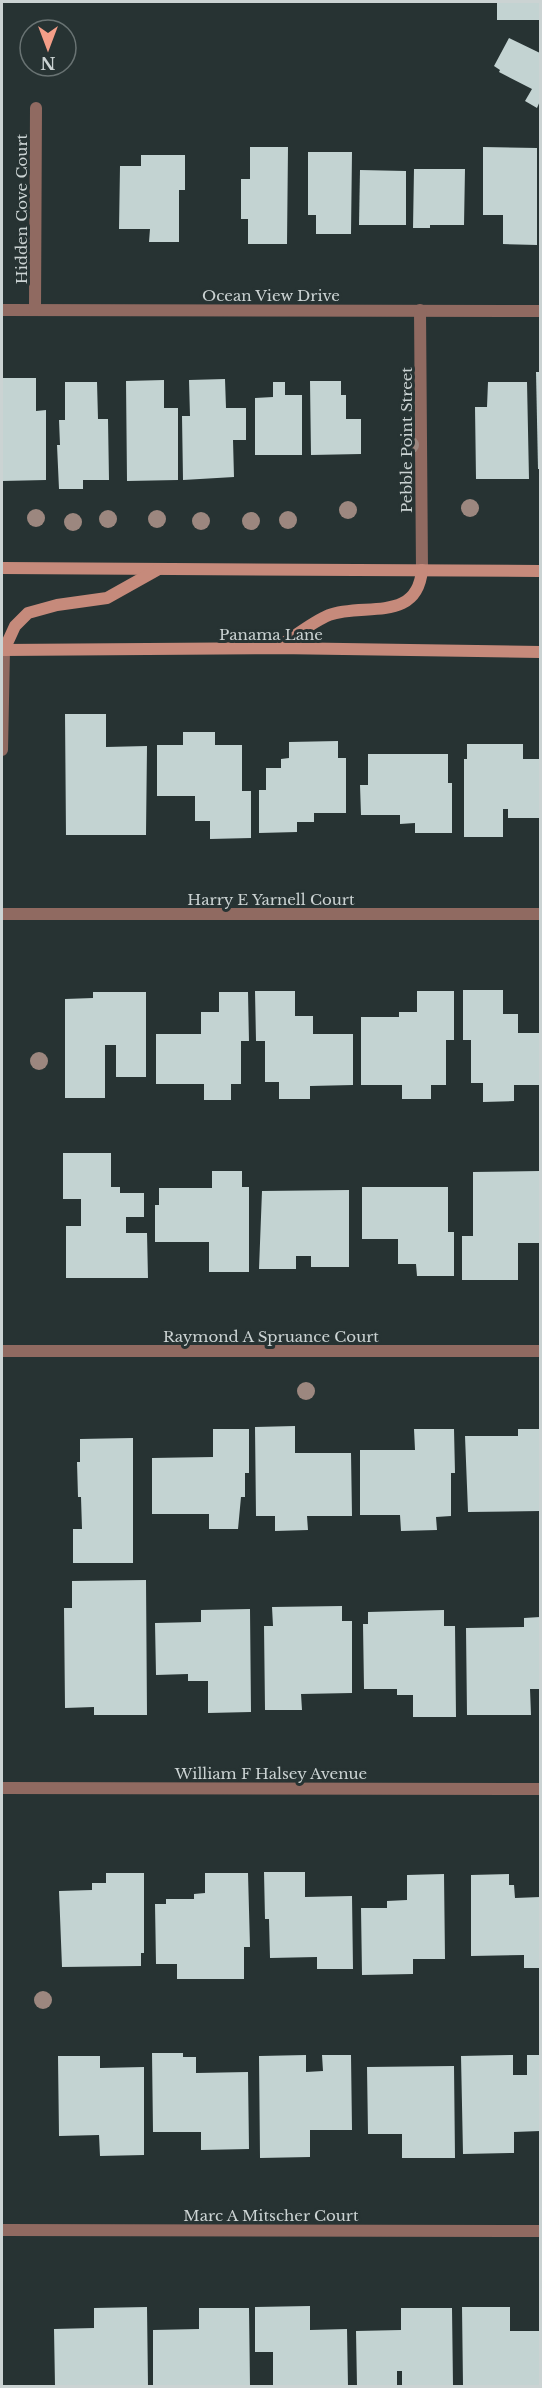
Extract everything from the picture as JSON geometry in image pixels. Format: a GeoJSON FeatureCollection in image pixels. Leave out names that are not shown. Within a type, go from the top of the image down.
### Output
{"type":"FeatureCollection","features":[{"type":"Feature","properties":{"kind":"main road"},"geometry":{"type":"LineString","coordinates":[[2,568],[540,571]]}},
{"type":"Feature","properties":{"kind":"main road"},"geometry":{"type":"LineString","coordinates":[[3,650],[15,626],[28,613],[107,598],[158,569]]}},
{"type":"Feature","properties":{"kind":"main road"},"geometry":{"type":"LineString","coordinates":[[277,648],[328,615],[351,610],[392,607],[409,600],[420,586],[422,570]]}},
{"type":"Feature","properties":{"kind":"main road","name":"Panama Lane"},"geometry":{"type":"LineString","coordinates":[[3,650],[277,648],[540,652]]}},
{"type":"Feature","properties":{"kind":"street","name":"Hidden Cove Court"},"geometry":{"type":"LineString","coordinates":[[35,310],[36,108]]}},
{"type":"Feature","properties":{"kind":"street","name":"Ocean View Drive"},"geometry":{"type":"LineString","coordinates":[[2,310],[540,310]]}},
{"type":"Feature","properties":{"kind":"street","name":"Pebble Point Street"},"geometry":{"type":"LineString","coordinates":[[420,310],[422,570]]}},
{"type":"Feature","properties":{"kind":"street"},"geometry":{"type":"LineString","coordinates":[[2,750],[3,650]]}},
{"type":"Feature","properties":{"kind":"street","name":"Harry E Yarnell Court"},"geometry":{"type":"LineString","coordinates":[[2,914],[540,914]]}},
{"type":"Feature","properties":{"kind":"street","name":"Raymond A Spruance Court"},"geometry":{"type":"LineString","coordinates":[[2,1351],[540,1351]]}},
{"type":"Feature","properties":{"kind":"street","name":"William F Halsey Avenue"},"geometry":{"type":"LineString","coordinates":[[2,1788],[540,1789]]}},
{"type":"Feature","properties":{"kind":"street","name":"Marc A Mitscher Court"},"geometry":{"type":"LineString","coordinates":[[2,2230],[540,2230]]}},
{"type":"Feature","properties":{"kind":"building"},"geometry":{"type":"Polygon","coordinates":[[[497,2],[540,2],[540,20],[497,20],[497,2]]]}},
{"type":"Feature","properties":{"kind":"building"},"geometry":{"type":"Polygon","coordinates":[[[509,38],[540,53],[540,101],[537,108],[525,101],[532,89],[499,72],[500,70],[494,66],[509,38]]]}},
{"type":"Feature","properties":{"kind":"building"},"geometry":{"type":"Polygon","coordinates":[[[250,147],[288,147],[287,244],[248,244],[248,219],[241,219],[241,179],[250,179],[250,147]]]}},
{"type":"Feature","properties":{"kind":"building"},"geometry":{"type":"Polygon","coordinates":[[[483,147],[537,148],[537,245],[503,244],[503,215],[483,215],[483,147]]]}},
{"type":"Feature","properties":{"kind":"building"},"geometry":{"type":"Polygon","coordinates":[[[308,152],[352,152],[351,234],[316,234],[316,215],[308,215],[308,152]]]}},
{"type":"Feature","properties":{"kind":"building"},"geometry":{"type":"Polygon","coordinates":[[[141,155],[185,155],[185,190],[179,190],[179,242],[149,242],[150,229],[119,229],[120,166],[141,166],[141,155]]]}},
{"type":"Feature","properties":{"kind":"building"},"geometry":{"type":"Polygon","coordinates":[[[414,169],[465,169],[464,225],[430,225],[430,228],[413,228],[414,169]]]}},
{"type":"Feature","properties":{"kind":"building"},"geometry":{"type":"Polygon","coordinates":[[[360,170],[406,171],[406,225],[359,225],[360,170]]]}},
{"type":"Feature","properties":{"kind":"building"},"geometry":{"type":"Polygon","coordinates":[[[536,372],[540,372],[540,469],[538,469],[536,372]]]}},
{"type":"Feature","properties":{"kind":"building"},"geometry":{"type":"Polygon","coordinates":[[[2,378],[36,378],[36,411],[46,410],[46,480],[2,481],[2,378]]]}},
{"type":"Feature","properties":{"kind":"building"},"geometry":{"type":"Polygon","coordinates":[[[225,379],[226,408],[246,408],[246,440],[233,440],[234,477],[183,480],[182,416],[190,416],[189,380],[225,379]]]}},
{"type":"Feature","properties":{"kind":"building"},"geometry":{"type":"Polygon","coordinates":[[[164,380],[164,408],[178,408],[178,480],[127,481],[126,381],[164,380]]]}},
{"type":"Feature","properties":{"kind":"building"},"geometry":{"type":"Polygon","coordinates":[[[310,381],[341,381],[341,395],[346,395],[346,419],[361,419],[361,454],[311,455],[310,381]]]}},
{"type":"Feature","properties":{"kind":"building"},"geometry":{"type":"Polygon","coordinates":[[[65,382],[97,382],[98,419],[108,419],[109,480],[83,480],[83,489],[59,489],[57,445],[60,445],[59,420],[65,420],[65,382]]]}},
{"type":"Feature","properties":{"kind":"building"},"geometry":{"type":"Polygon","coordinates":[[[273,382],[285,382],[285,395],[302,395],[302,455],[255,455],[255,398],[273,397],[273,382]]]}},
{"type":"Feature","properties":{"kind":"building"},"geometry":{"type":"Polygon","coordinates":[[[488,382],[527,382],[529,479],[476,479],[475,407],[487,407],[488,382]]]}},
{"type":"Feature","properties":{"kind":"building"},"geometry":{"type":"Polygon","coordinates":[[[65,714],[106,714],[106,747],[147,746],[146,835],[66,835],[65,714]]]}},
{"type":"Feature","properties":{"kind":"building"},"geometry":{"type":"Polygon","coordinates":[[[183,732],[215,732],[215,745],[242,745],[242,791],[251,791],[251,838],[210,839],[210,821],[195,821],[195,796],[157,796],[157,745],[183,745],[183,732]]]}},
{"type":"Feature","properties":{"kind":"building"},"geometry":{"type":"Polygon","coordinates":[[[338,741],[338,758],[346,758],[346,813],[314,813],[314,822],[297,822],[297,832],[259,833],[259,790],[266,790],[266,768],[281,768],[281,759],[289,758],[289,742],[338,741]]]}},
{"type":"Feature","properties":{"kind":"building"},"geometry":{"type":"Polygon","coordinates":[[[467,744],[523,744],[523,759],[540,759],[540,818],[508,818],[508,809],[503,809],[503,837],[464,837],[464,759],[467,759],[467,744]]]}},
{"type":"Feature","properties":{"kind":"building"},"geometry":{"type":"Polygon","coordinates":[[[368,754],[448,754],[448,783],[452,783],[452,833],[415,833],[415,823],[400,824],[400,815],[361,815],[360,785],[368,785],[368,754]]]}},
{"type":"Feature","properties":{"kind":"building"},"geometry":{"type":"Polygon","coordinates":[[[463,990],[503,990],[503,1014],[518,1014],[518,1033],[540,1033],[540,1085],[514,1085],[514,1101],[483,1102],[483,1083],[471,1083],[471,1040],[463,1040],[463,990]]]}},
{"type":"Feature","properties":{"kind":"building"},"geometry":{"type":"Polygon","coordinates":[[[255,991],[295,991],[295,1016],[313,1016],[313,1034],[353,1034],[353,1085],[310,1086],[310,1099],[279,1099],[279,1082],[265,1082],[265,1041],[256,1041],[255,991]]]}},
{"type":"Feature","properties":{"kind":"building"},"geometry":{"type":"Polygon","coordinates":[[[417,991],[454,991],[454,1040],[446,1040],[446,1085],[431,1085],[431,1099],[402,1099],[402,1085],[361,1085],[361,1017],[399,1017],[399,1012],[417,1012],[417,991]]]}},
{"type":"Feature","properties":{"kind":"building"},"geometry":{"type":"Polygon","coordinates":[[[93,992],[146,992],[146,1077],[116,1077],[116,1045],[105,1045],[105,1098],[65,1098],[65,999],[93,998],[93,992]]]}},
{"type":"Feature","properties":{"kind":"building"},"geometry":{"type":"Polygon","coordinates":[[[219,992],[248,992],[249,1041],[241,1041],[241,1084],[231,1084],[231,1100],[204,1100],[204,1084],[156,1084],[156,1034],[201,1034],[201,1012],[219,1012],[219,992]]]}},
{"type":"Feature","properties":{"kind":"building"},"geometry":{"type":"Polygon","coordinates":[[[63,1153],[111,1153],[111,1187],[120,1187],[120,1193],[144,1193],[144,1217],[126,1217],[126,1233],[147,1233],[148,1278],[66,1278],[66,1226],[81,1226],[81,1199],[63,1199],[63,1153]]]}},
{"type":"Feature","properties":{"kind":"building"},"geometry":{"type":"Polygon","coordinates":[[[212,1171],[242,1171],[242,1187],[249,1187],[249,1272],[209,1272],[209,1242],[155,1242],[155,1205],[159,1205],[159,1188],[212,1188],[212,1171]]]}},
{"type":"Feature","properties":{"kind":"building"},"geometry":{"type":"Polygon","coordinates":[[[540,1171],[540,1243],[518,1243],[518,1280],[462,1280],[462,1236],[473,1236],[473,1172],[540,1171]]]}},
{"type":"Feature","properties":{"kind":"building"},"geometry":{"type":"Polygon","coordinates":[[[362,1187],[448,1187],[448,1232],[454,1232],[454,1276],[417,1276],[416,1264],[398,1264],[398,1239],[362,1239],[362,1187]]]}},
{"type":"Feature","properties":{"kind":"building"},"geometry":{"type":"Polygon","coordinates":[[[349,1190],[349,1267],[311,1267],[311,1256],[296,1256],[296,1269],[259,1269],[262,1191],[349,1190]]]}},
{"type":"Feature","properties":{"kind":"building"},"geometry":{"type":"Polygon","coordinates":[[[295,1426],[295,1453],[351,1453],[352,1516],[307,1516],[308,1530],[275,1531],[275,1516],[256,1516],[255,1427],[295,1426]]]}},
{"type":"Feature","properties":{"kind":"building"},"geometry":{"type":"Polygon","coordinates":[[[213,1429],[249,1429],[249,1473],[245,1473],[245,1497],[241,1497],[238,1529],[209,1529],[209,1514],[152,1514],[152,1458],[213,1457],[213,1429]]]}},
{"type":"Feature","properties":{"kind":"building"},"geometry":{"type":"Polygon","coordinates":[[[414,1429],[454,1429],[455,1473],[451,1473],[451,1516],[436,1517],[437,1530],[401,1531],[400,1515],[360,1515],[360,1450],[415,1450],[414,1429]]]}},
{"type":"Feature","properties":{"kind":"building"},"geometry":{"type":"Polygon","coordinates":[[[518,1429],[540,1429],[540,1511],[468,1512],[465,1436],[518,1436],[518,1429]]]}},
{"type":"Feature","properties":{"kind":"building"},"geometry":{"type":"Polygon","coordinates":[[[133,1438],[133,1563],[73,1563],[73,1529],[82,1529],[77,1462],[80,1462],[80,1439],[133,1438]]]}},
{"type":"Feature","properties":{"kind":"building"},"geometry":{"type":"Polygon","coordinates":[[[146,1580],[147,1715],[94,1715],[94,1707],[65,1708],[64,1608],[72,1608],[72,1581],[146,1580]]]}},
{"type":"Feature","properties":{"kind":"building"},"geometry":{"type":"Polygon","coordinates":[[[342,1606],[342,1621],[352,1621],[352,1693],[301,1694],[302,1710],[265,1710],[264,1626],[273,1626],[272,1607],[342,1606]]]}},
{"type":"Feature","properties":{"kind":"building"},"geometry":{"type":"Polygon","coordinates":[[[250,1609],[251,1712],[208,1713],[208,1681],[188,1681],[188,1674],[156,1675],[155,1623],[201,1622],[201,1610],[250,1609]]]}},
{"type":"Feature","properties":{"kind":"building"},"geometry":{"type":"Polygon","coordinates":[[[444,1610],[444,1626],[455,1626],[456,1717],[413,1717],[413,1695],[397,1695],[397,1689],[364,1689],[363,1624],[368,1624],[368,1612],[444,1610]]]}},
{"type":"Feature","properties":{"kind":"building"},"geometry":{"type":"Polygon","coordinates":[[[540,1617],[540,1689],[530,1689],[531,1715],[467,1715],[466,1628],[524,1627],[524,1618],[540,1617]]]}},
{"type":"Feature","properties":{"kind":"building"},"geometry":{"type":"Polygon","coordinates":[[[264,1872],[305,1872],[305,1897],[352,1896],[353,1969],[317,1969],[317,1957],[270,1958],[269,1919],[265,1919],[264,1872]]]}},
{"type":"Feature","properties":{"kind":"building"},"geometry":{"type":"Polygon","coordinates":[[[106,1873],[144,1873],[144,1953],[141,1953],[141,1966],[62,1967],[59,1891],[92,1890],[92,1883],[106,1883],[106,1873]]]}},
{"type":"Feature","properties":{"kind":"building"},"geometry":{"type":"Polygon","coordinates":[[[205,1873],[248,1873],[250,1947],[244,1947],[244,1979],[177,1979],[177,1964],[156,1964],[155,1904],[166,1904],[166,1899],[194,1899],[194,1894],[205,1893],[205,1873]]]}},
{"type":"Feature","properties":{"kind":"building"},"geometry":{"type":"Polygon","coordinates":[[[444,1874],[445,1959],[413,1959],[413,1974],[362,1975],[361,1908],[387,1908],[387,1901],[407,1900],[407,1875],[444,1874]]]}},
{"type":"Feature","properties":{"kind":"building"},"geometry":{"type":"Polygon","coordinates":[[[509,1874],[509,1885],[514,1885],[515,1898],[540,1897],[540,1968],[524,1968],[524,1955],[471,1956],[471,1875],[509,1874]]]}},
{"type":"Feature","properties":{"kind":"building"},"geometry":{"type":"Polygon","coordinates":[[[152,2053],[183,2053],[183,2057],[196,2057],[196,2073],[248,2072],[249,2149],[201,2150],[201,2132],[153,2132],[152,2053]]]}},
{"type":"Feature","properties":{"kind":"building"},"geometry":{"type":"Polygon","coordinates":[[[306,2055],[306,2072],[323,2071],[322,2055],[351,2055],[352,2130],[310,2130],[310,2157],[260,2158],[259,2056],[306,2055]]]}},
{"type":"Feature","properties":{"kind":"building"},"geometry":{"type":"Polygon","coordinates":[[[513,2055],[513,2075],[527,2075],[527,2055],[540,2055],[540,2131],[514,2132],[514,2153],[463,2154],[461,2056],[513,2055]]]}},
{"type":"Feature","properties":{"kind":"building"},"geometry":{"type":"Polygon","coordinates":[[[58,2056],[100,2056],[100,2068],[144,2067],[144,2155],[100,2156],[99,2135],[59,2136],[58,2056]]]}},
{"type":"Feature","properties":{"kind":"building"},"geometry":{"type":"Polygon","coordinates":[[[454,2066],[455,2158],[402,2158],[402,2134],[368,2134],[367,2067],[454,2066]]]}},
{"type":"Feature","properties":{"kind":"building"},"geometry":{"type":"Polygon","coordinates":[[[310,2306],[310,2330],[347,2329],[348,2386],[273,2386],[273,2352],[255,2352],[255,2307],[310,2306]]]}},
{"type":"Feature","properties":{"kind":"building"},"geometry":{"type":"Polygon","coordinates":[[[147,2307],[148,2386],[55,2386],[54,2329],[94,2328],[94,2308],[147,2307]]]}},
{"type":"Feature","properties":{"kind":"building"},"geometry":{"type":"Polygon","coordinates":[[[462,2307],[510,2307],[510,2331],[540,2331],[540,2386],[463,2386],[462,2307]]]}},
{"type":"Feature","properties":{"kind":"building"},"geometry":{"type":"Polygon","coordinates":[[[199,2308],[249,2308],[250,2386],[153,2386],[153,2330],[199,2329],[199,2308]]]}},
{"type":"Feature","properties":{"kind":"building"},"geometry":{"type":"Polygon","coordinates":[[[401,2308],[452,2308],[453,2386],[402,2386],[402,2371],[397,2371],[397,2386],[357,2386],[356,2331],[401,2330],[401,2308]]]}}]}
